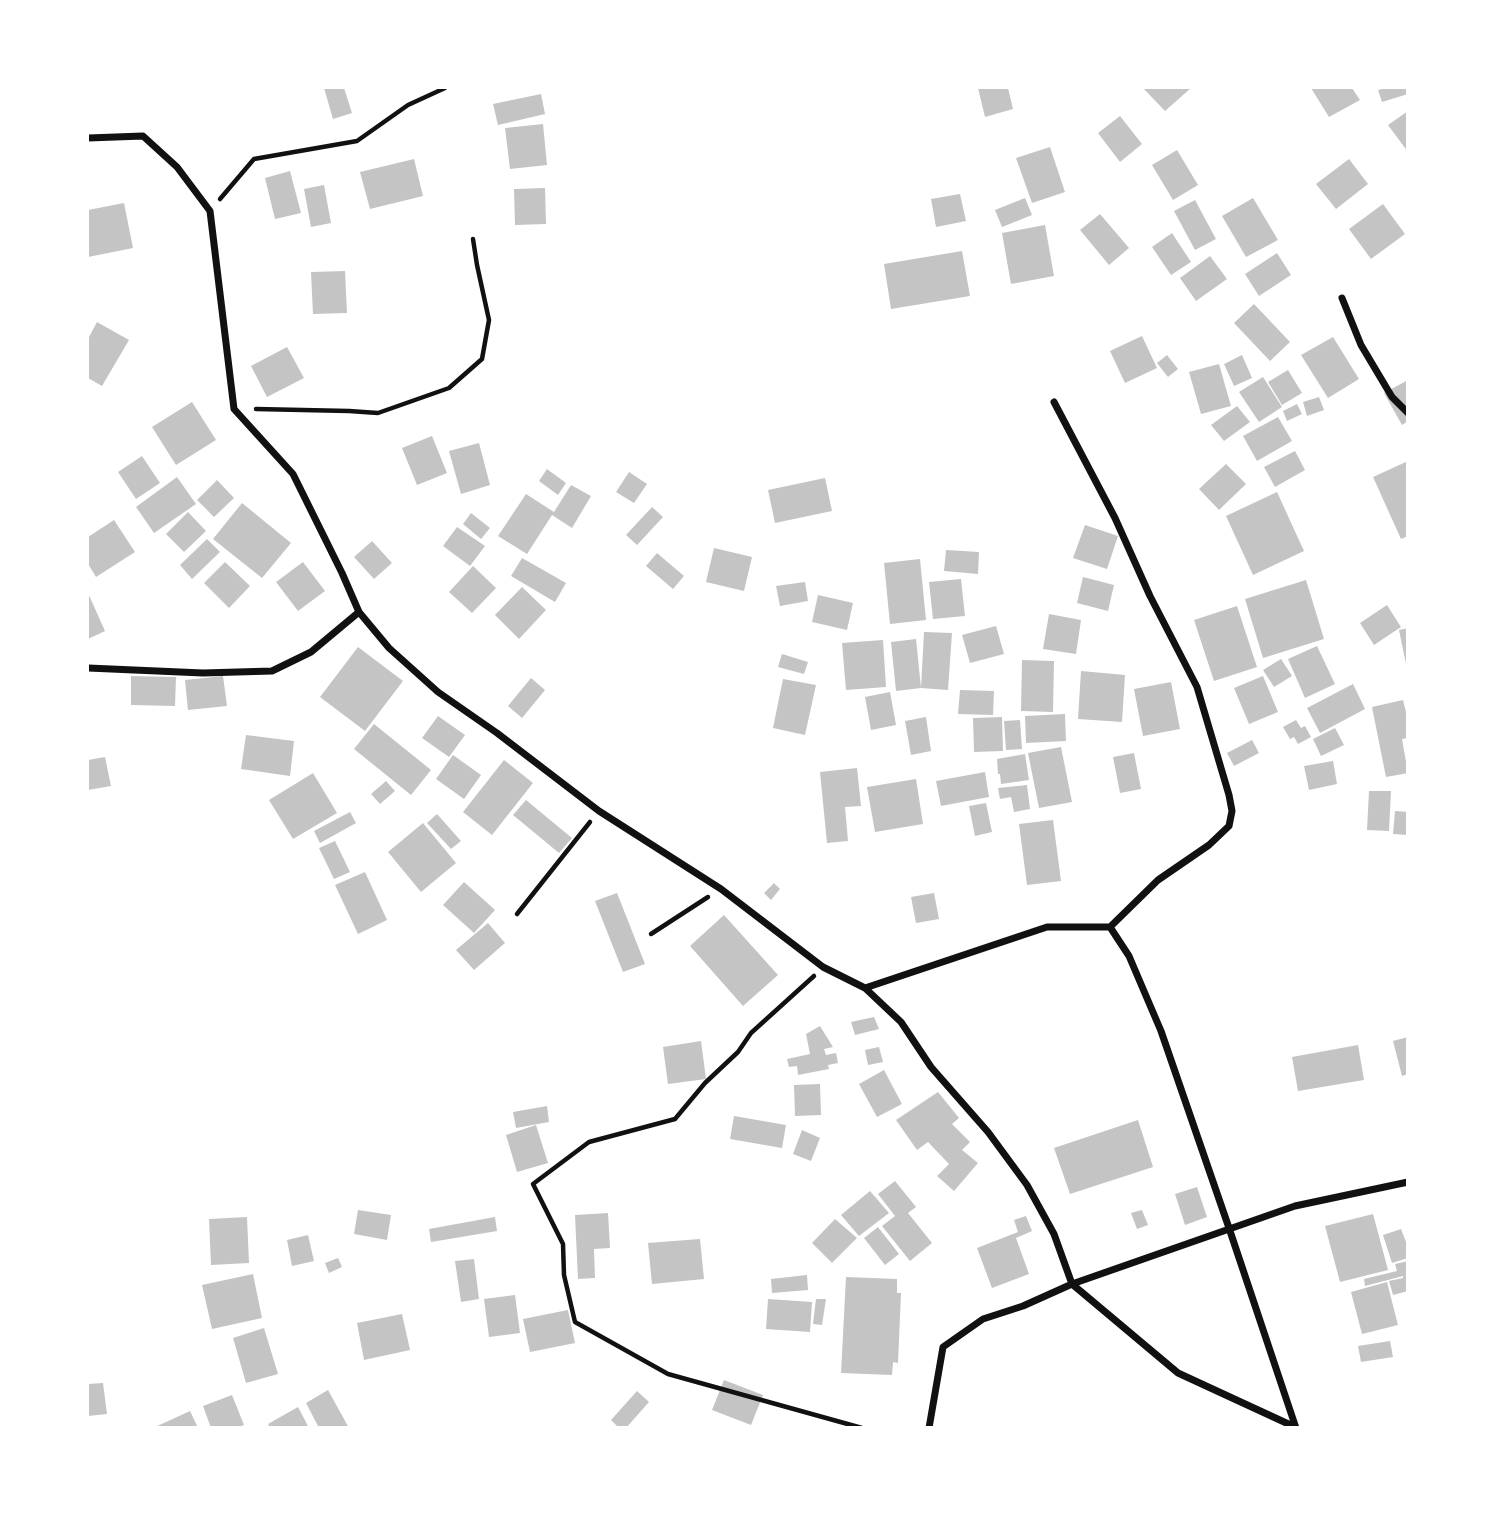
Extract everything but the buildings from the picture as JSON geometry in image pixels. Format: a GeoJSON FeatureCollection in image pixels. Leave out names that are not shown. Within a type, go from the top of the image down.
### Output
{"type":"FeatureCollection","features":[{"type":"Feature","properties":{"kind":"street"},"geometry":{"type":"LineString","coordinates":[[88,138],[143,136],[177,167],[211,211],[234,409],[293,474],[359,612],[389,648],[438,692],[599,811],[720,888],[823,967],[865,988],[901,1022],[931,1068],[988,1132],[1027,1185],[1054,1234],[1072,1283],[1178,1373],[1295,1427]]}},
{"type":"Feature","properties":{"kind":"street"},"geometry":{"type":"LineString","coordinates":[[1342,298],[1361,345],[1392,397],[1408,413]]}},
{"type":"Feature","properties":{"kind":"street"},"geometry":{"type":"LineString","coordinates":[[865,988],[1047,927],[1110,927],[1158,880],[1209,845],[1229,826],[1232,811],[1229,795],[1197,687],[1054,402]]}},
{"type":"Feature","properties":{"kind":"street"},"geometry":{"type":"LineString","coordinates":[[88,668],[203,673],[272,671],[311,652],[359,612]]}},
{"type":"Feature","properties":{"kind":"street"},"geometry":{"type":"LineString","coordinates":[[1110,927],[1129,956],[1161,1031],[1295,1427]]}},
{"type":"Feature","properties":{"kind":"street"},"geometry":{"type":"LineString","coordinates":[[929,1427],[943,1347],[983,1319],[1023,1306],[1072,1283],[1295,1206],[1408,1182]]}},
{"type":"Feature","properties":{"kind":"path"},"geometry":{"type":"LineString","coordinates":[[211,211],[254,159],[357,141],[408,105],[445,88]]}},
{"type":"Feature","properties":{"kind":"path"},"geometry":{"type":"LineString","coordinates":[[234,409],[378,413],[449,388],[482,359],[489,320],[473,239]]}},
{"type":"Feature","properties":{"kind":"path"},"geometry":{"type":"LineString","coordinates":[[517,914],[599,811]]}},
{"type":"Feature","properties":{"kind":"path"},"geometry":{"type":"LineString","coordinates":[[651,934],[720,888]]}},
{"type":"Feature","properties":{"kind":"path"},"geometry":{"type":"LineString","coordinates":[[823,967],[751,1033],[738,1052],[705,1083],[675,1119],[589,1142],[533,1184],[563,1244],[564,1275],[575,1322],[668,1374],[862,1427]]}}]}
